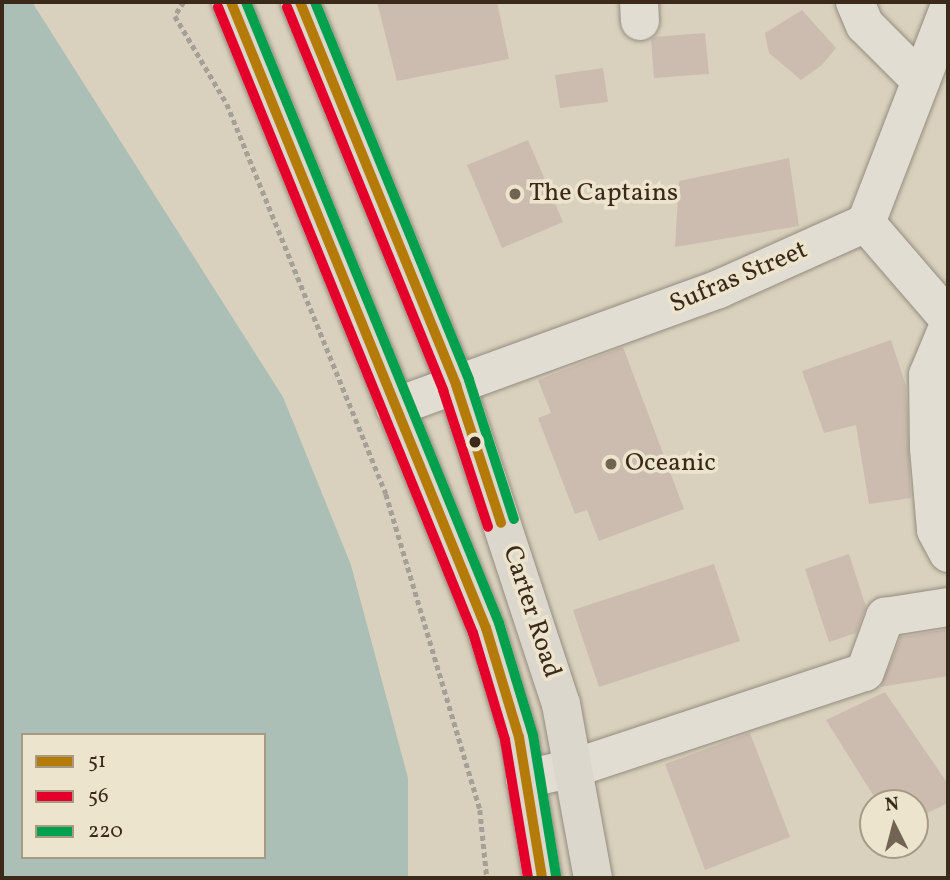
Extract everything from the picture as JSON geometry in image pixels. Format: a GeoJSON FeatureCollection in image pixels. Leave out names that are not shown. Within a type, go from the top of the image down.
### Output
{"type":"FeatureCollection","features":[{"type":"Feature","properties":{"kind":"main road","name":"Carter Road"},"geometry":{"type":"LineString","coordinates":[[230,2],[486,628],[519,737],[542,878]]}},
{"type":"Feature","properties":{"kind":"main road","name":"Carter Road"},"geometry":{"type":"LineString","coordinates":[[300,2],[456,385],[561,704],[593,878]]}},
{"type":"Feature","properties":{"kind":"street"},"geometry":{"type":"LineString","coordinates":[[855,2],[865,25],[921,81]]}},
{"type":"Feature","properties":{"kind":"street"},"geometry":{"type":"LineString","coordinates":[[948,10],[866,223],[948,318]]}},
{"type":"Feature","properties":{"kind":"street","name":"Sufras Street"},"geometry":{"type":"LineString","coordinates":[[395,407],[719,289],[866,223]]}},
{"type":"Feature","properties":{"kind":"street"},"geometry":{"type":"LineString","coordinates":[[948,327],[928,375],[929,448],[936,530],[948,553]]}},
{"type":"Feature","properties":{"kind":"street"},"geometry":{"type":"LineString","coordinates":[[525,779],[574,768],[865,672],[885,617],[948,607]]}},
{"type":"Feature","properties":{"kind":"path"},"geometry":{"type":"LineString","coordinates":[[184,2],[175,16],[227,104],[386,494],[480,810],[487,878]]}},
{"type":"Feature","properties":{"kind":"shaded area"},"geometry":{"type":"Polygon","coordinates":[[[2,2],[32,2],[283,397],[351,565],[408,778],[408,878],[2,878],[2,2]]]}},
{"type":"Feature","properties":{"kind":"building"},"geometry":{"type":"Polygon","coordinates":[[[377,2],[497,2],[509,59],[397,81],[377,2]]]}},
{"type":"Feature","properties":{"kind":"building"},"geometry":{"type":"Polygon","coordinates":[[[802,10],[836,48],[822,65],[801,80],[769,53],[765,33],[802,10]]]}},
{"type":"Feature","properties":{"kind":"building"},"geometry":{"type":"Polygon","coordinates":[[[705,33],[709,74],[654,78],[651,40],[654,37],[705,33]]]}},
{"type":"Feature","properties":{"kind":"building"},"geometry":{"type":"Polygon","coordinates":[[[603,68],[608,102],[560,108],[555,75],[603,68]]]}},
{"type":"Feature","properties":{"kind":"building","name":"The Captains"},"geometry":{"type":"Polygon","coordinates":[[[528,140],[563,222],[502,248],[467,165],[528,140]]]}},
{"type":"Feature","properties":{"kind":"building"},"geometry":{"type":"Polygon","coordinates":[[[789,158],[799,226],[675,247],[679,181],[789,158]]]}},
{"type":"Feature","properties":{"kind":"building"},"geometry":{"type":"Polygon","coordinates":[[[891,340],[906,386],[911,498],[869,504],[856,425],[824,433],[802,371],[891,340]]]}},
{"type":"Feature","properties":{"kind":"building","name":"Oceanic"},"geometry":{"type":"Polygon","coordinates":[[[623,347],[684,509],[599,541],[587,510],[575,514],[538,418],[551,413],[538,380],[623,347]]]}},
{"type":"Feature","properties":{"kind":"building"},"geometry":{"type":"Polygon","coordinates":[[[849,554],[866,607],[856,633],[829,642],[805,569],[849,554]]]}},
{"type":"Feature","properties":{"kind":"building"},"geometry":{"type":"Polygon","coordinates":[[[714,564],[740,641],[599,687],[573,610],[714,564]]]}},
{"type":"Feature","properties":{"kind":"building"},"geometry":{"type":"Polygon","coordinates":[[[948,629],[948,676],[880,687],[901,637],[948,629]]]}},
{"type":"Feature","properties":{"kind":"building"},"geometry":{"type":"Polygon","coordinates":[[[885,692],[948,784],[948,803],[929,812],[929,789],[869,789],[826,720],[885,692]]]}},
{"type":"Feature","properties":{"kind":"building"},"geometry":{"type":"Polygon","coordinates":[[[750,733],[790,837],[705,870],[665,764],[750,733]]]}},
{"type":"Feature","properties":{"kind":"transit line","name":"51"},"geometry":{"type":"LineString","coordinates":[[231,2],[486,628],[519,737],[542,878]]}},
{"type":"Feature","properties":{"kind":"transit line","name":"220"},"geometry":{"type":"LineString","coordinates":[[246,2],[499,623],[533,735],[556,876]]}},
{"type":"Feature","properties":{"kind":"transit line","name":"51"},"geometry":{"type":"LineString","coordinates":[[300,2],[456,385],[501,523]]}},
{"type":"Feature","properties":{"kind":"transit line","name":"220"},"geometry":{"type":"LineString","coordinates":[[315,2],[469,380],[514,519]]}},
{"type":"Feature","properties":{"kind":"transit line","name":"56"},"geometry":{"type":"LineString","coordinates":[[218,7],[473,633],[505,740],[528,878]]}},
{"type":"Feature","properties":{"kind":"transit line","name":"56"},"geometry":{"type":"LineString","coordinates":[[287,7],[443,390],[488,527]]}},
{"type":"Feature","properties":{"kind":"place","name":"The Captains"},"geometry":{"type":"Point","coordinates":[515,194]}},
{"type":"Feature","properties":{"kind":"place","name":"Oceanic"},"geometry":{"type":"Point","coordinates":[611,464]}}]}
